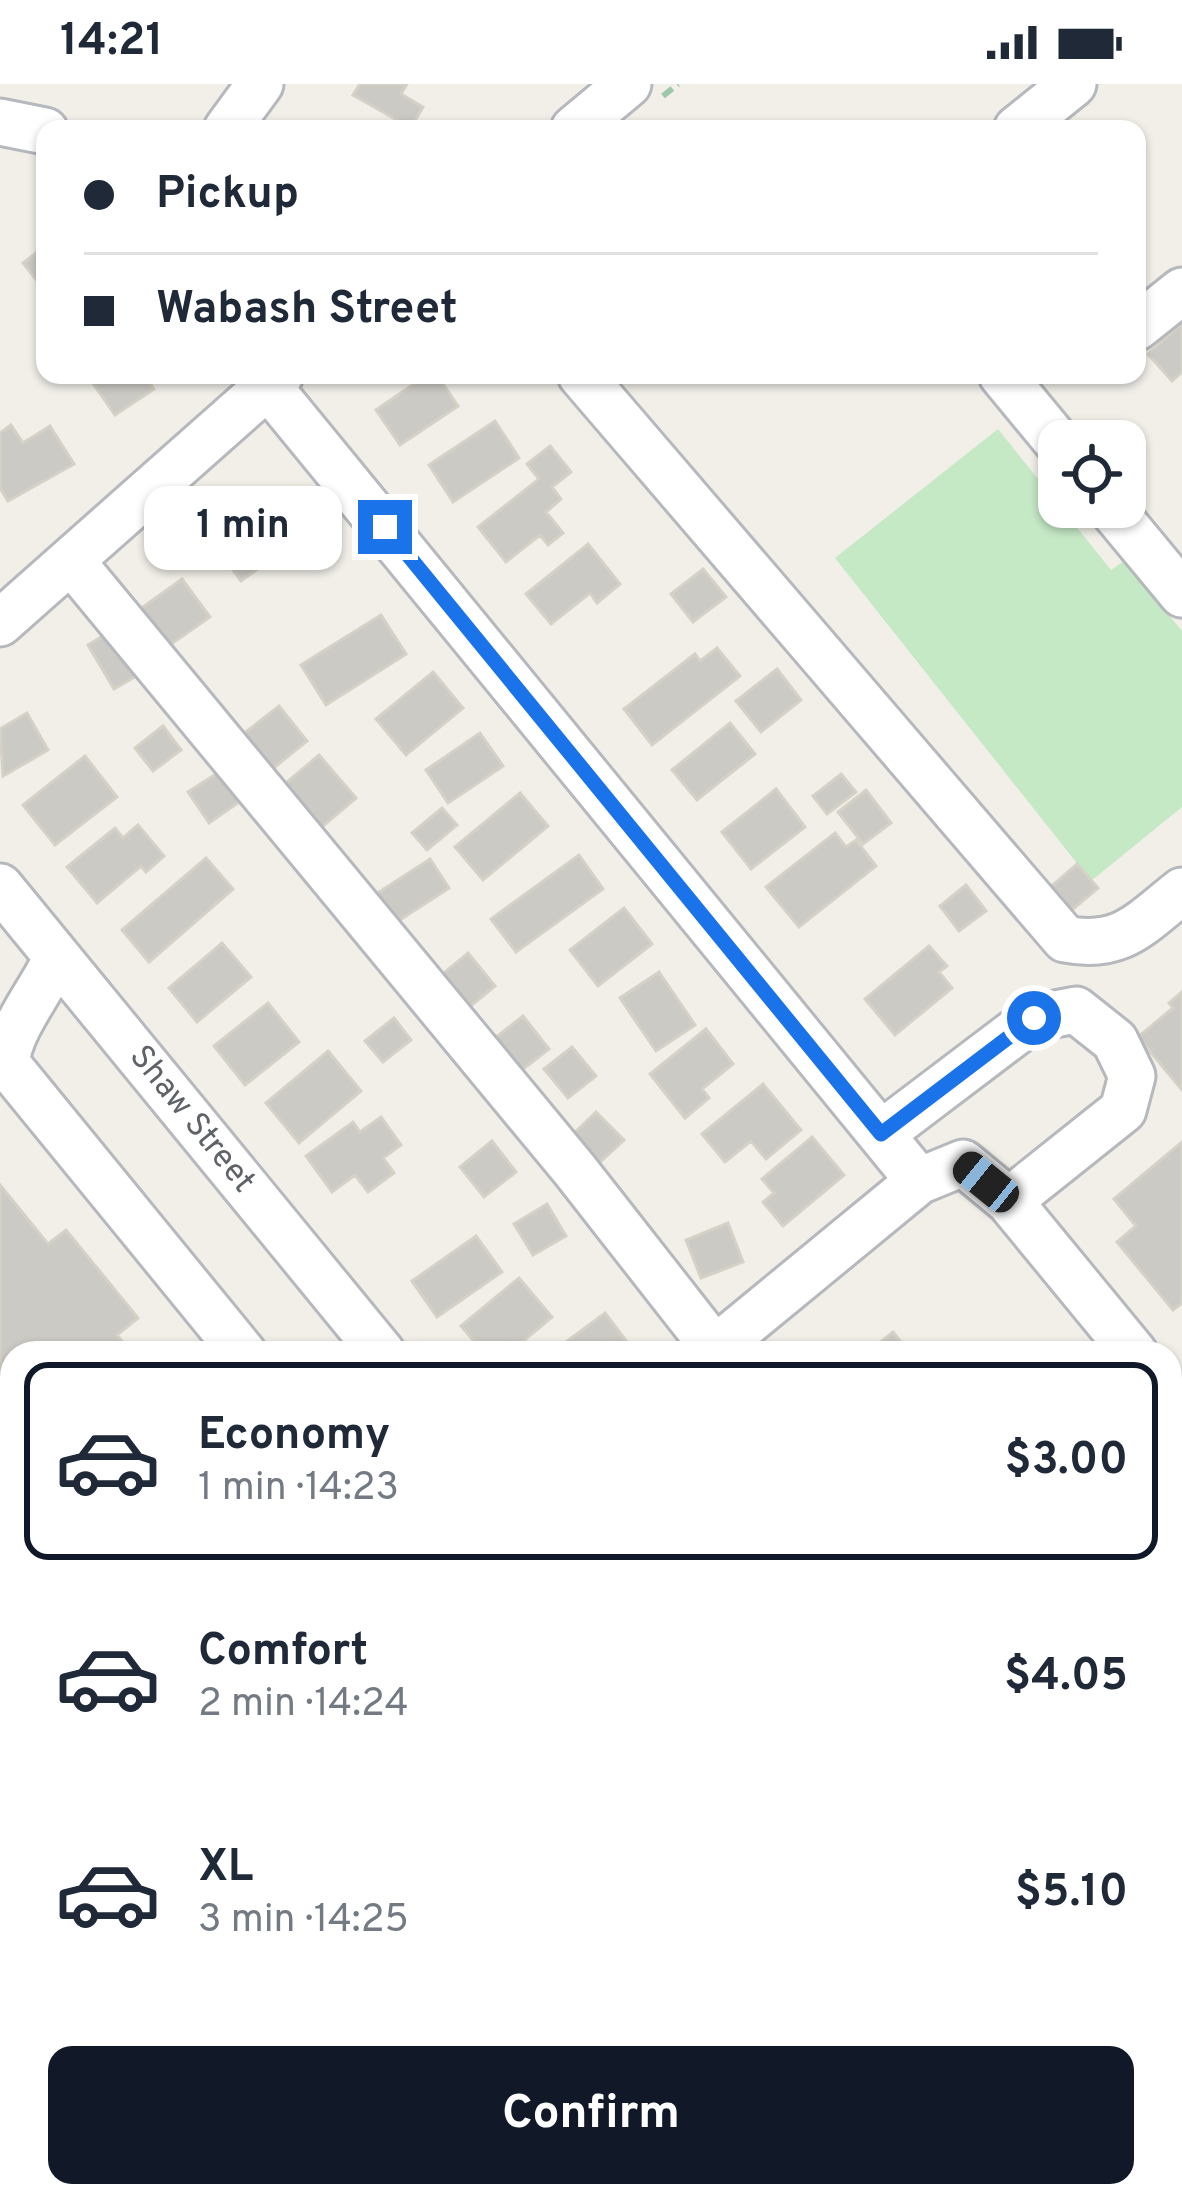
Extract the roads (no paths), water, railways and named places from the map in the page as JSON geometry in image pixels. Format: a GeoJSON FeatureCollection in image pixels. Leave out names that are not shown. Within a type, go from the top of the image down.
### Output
{"type":"FeatureCollection","features":[{"type":"Feature","properties":{"kind":"street"},"geometry":{"type":"LineString","coordinates":[[234,120],[260,84]]}},
{"type":"Feature","properties":{"kind":"street"},"geometry":{"type":"LineString","coordinates":[[585,120],[628,84]]}},
{"type":"Feature","properties":{"kind":"street"},"geometry":{"type":"LineString","coordinates":[[1028,120],[1072,84]]}},
{"type":"Feature","properties":{"kind":"street"},"geometry":{"type":"LineString","coordinates":[[0,122],[36,129]]}},
{"type":"Feature","properties":{"kind":"street"},"geometry":{"type":"LineString","coordinates":[[1146,320],[1182,291]]}},
{"type":"Feature","properties":{"kind":"street"},"geometry":{"type":"LineString","coordinates":[[0,623],[263,384]]}},
{"type":"Feature","properties":{"kind":"street"},"geometry":{"type":"LineString","coordinates":[[274,384],[919,1180]]}},
{"type":"Feature","properties":{"kind":"street"},"geometry":{"type":"LineString","coordinates":[[589,384],[1065,939],[1096,945],[1125,936],[1182,891]]}},
{"type":"Feature","properties":{"kind":"street"},"geometry":{"type":"LineString","coordinates":[[1009,384],[1039,420]]}},
{"type":"Feature","properties":{"kind":"street"},"geometry":{"type":"LineString","coordinates":[[1127,528],[1182,594]]}},
{"type":"Feature","properties":{"kind":"street"},"geometry":{"type":"LineString","coordinates":[[72,562],[574,1168],[731,1341]]}},
{"type":"Feature","properties":{"kind":"street","name":"Shaw Street"},"geometry":{"type":"LineString","coordinates":[[0,887],[372,1341]]}},
{"type":"Feature","properties":{"kind":"street"},"geometry":{"type":"LineString","coordinates":[[57,957],[37,1002],[9,1037],[7,1063],[233,1341]]}},
{"type":"Feature","properties":{"kind":"street"},"geometry":{"type":"LineString","coordinates":[[881,1134],[1034,1018],[1076,1010],[1115,1041],[1124,1058],[1132,1076],[1123,1110],[1009,1201]]}},
{"type":"Feature","properties":{"kind":"street"},"geometry":{"type":"LineString","coordinates":[[739,1341],[919,1180],[963,1163],[1009,1201],[1124,1341]]}}]}
